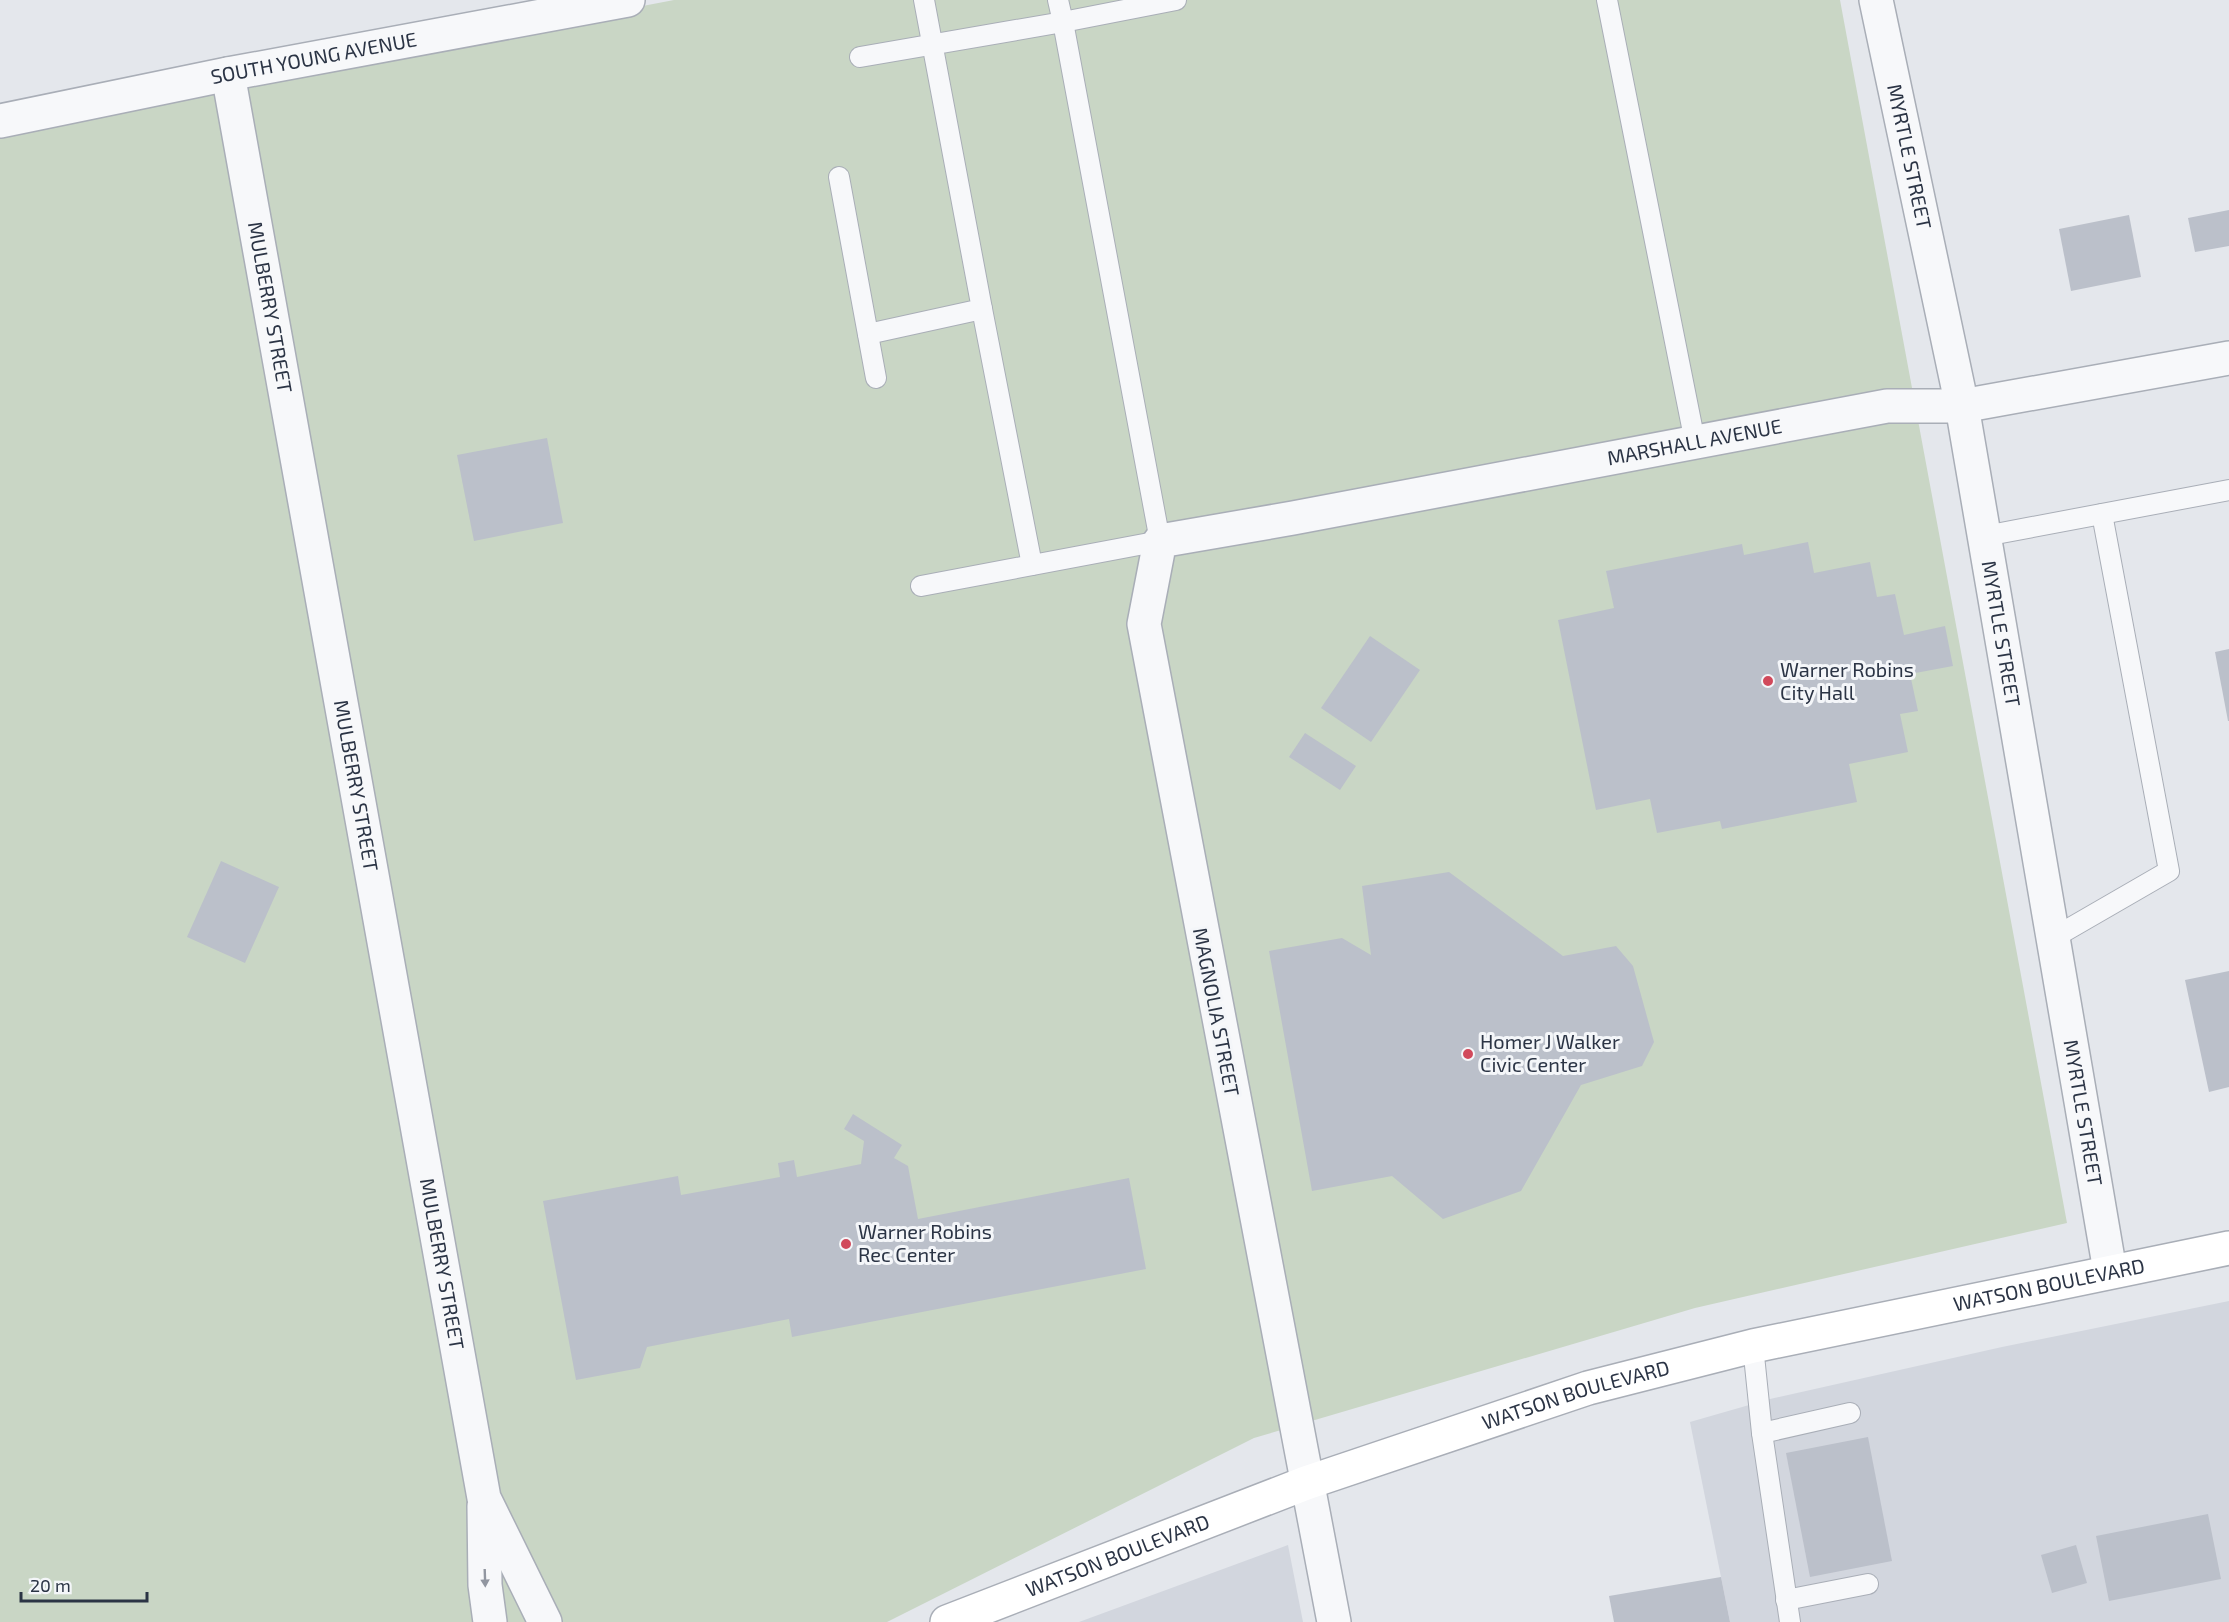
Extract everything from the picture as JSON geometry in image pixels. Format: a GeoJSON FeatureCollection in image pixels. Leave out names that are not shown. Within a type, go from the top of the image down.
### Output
{"type":"FeatureCollection","features":[{"type":"Feature","properties":{"kind":"main road","name":"WATSON BOULEVARD"},"geometry":{"type":"LineString","coordinates":[[947,1622],[1306,1483],[1588,1388],[1753,1346],[2229,1248]]}},
{"type":"Feature","properties":{"kind":"street","name":"SOUTH YOUNG AVENUE"},"geometry":{"type":"LineString","coordinates":[[0,121],[228,74],[628,0]]}},
{"type":"Feature","properties":{"kind":"street","name":"MYRTLE STREET"},"geometry":{"type":"LineString","coordinates":[[1876,0],[1962,406],[2110,1271]]}},
{"type":"Feature","properties":{"kind":"street","name":"MULBERRY STREET"},"geometry":{"type":"LineString","coordinates":[[228,74],[484,1498],[485,1585],[490,1622]]}},
{"type":"Feature","properties":{"kind":"street","name":"MARSHALL AVENUE"},"geometry":{"type":"LineString","coordinates":[[1160,541],[1887,406],[1962,406],[2229,358]]}},
{"type":"Feature","properties":{"kind":"street","name":"MAGNOLIA STREET"},"geometry":{"type":"LineString","coordinates":[[1160,541],[1144,624],[1334,1622]]}},
{"type":"Feature","properties":{"kind":"street","name":"MULBERRY STREET"},"geometry":{"type":"LineString","coordinates":[[484,1498],[545,1622]]}},
{"type":"Feature","properties":{"kind":"lane"},"geometry":{"type":"LineString","coordinates":[[924,0],[1032,565]]}},
{"type":"Feature","properties":{"kind":"lane"},"geometry":{"type":"LineString","coordinates":[[921,586],[1160,541],[1058,0]]}},
{"type":"Feature","properties":{"kind":"lane"},"geometry":{"type":"LineString","coordinates":[[860,57],[1176,0]]}},
{"type":"Feature","properties":{"kind":"lane"},"geometry":{"type":"LineString","coordinates":[[1607,0],[1695,442]]}},
{"type":"Feature","properties":{"kind":"lane"},"geometry":{"type":"LineString","coordinates":[[839,177],[876,378]]}},
{"type":"Feature","properties":{"kind":"lane"},"geometry":{"type":"LineString","coordinates":[[868,334],[982,309]]}},
{"type":"Feature","properties":{"kind":"lane"},"geometry":{"type":"LineString","coordinates":[[1984,537],[2229,490]]}},
{"type":"Feature","properties":{"kind":"lane"},"geometry":{"type":"LineString","coordinates":[[2053,938],[2169,871],[2102,514]]}},
{"type":"Feature","properties":{"kind":"lane"},"geometry":{"type":"LineString","coordinates":[[1753,1346],[1762,1432],[1790,1622]]}},
{"type":"Feature","properties":{"kind":"lane"},"geometry":{"type":"LineString","coordinates":[[1762,1432],[1850,1413]]}},
{"type":"Feature","properties":{"kind":"lane"},"geometry":{"type":"LineString","coordinates":[[1786,1600],[1868,1584]]}},
{"type":"Feature","properties":{"kind":"shaded area"},"geometry":{"type":"Polygon","coordinates":[[[2229,1301],[2229,1622],[1730,1622],[1690,1422],[1770,1399],[2002,1347],[2229,1301]]]}},
{"type":"Feature","properties":{"kind":"shaded area"},"geometry":{"type":"Polygon","coordinates":[[[1288,1545],[1303,1622],[1079,1622],[1288,1545]]]}},
{"type":"Feature","properties":{"kind":"green space"},"geometry":{"type":"Polygon","coordinates":[[[674,0],[1840,0],[2067,1223],[1695,1308],[1254,1438],[887,1622],[0,1622],[0,129],[674,0]]]}},
{"type":"Feature","properties":{"kind":"building"},"geometry":{"type":"Polygon","coordinates":[[[2229,210],[2229,246],[2195,252],[2188,218],[2229,210]]]}},
{"type":"Feature","properties":{"kind":"building"},"geometry":{"type":"Polygon","coordinates":[[[2129,215],[2141,277],[2071,291],[2059,229],[2129,215]]]}},
{"type":"Feature","properties":{"kind":"building"},"geometry":{"type":"Polygon","coordinates":[[[547,438],[563,523],[474,541],[457,455],[547,438]]]}},
{"type":"Feature","properties":{"kind":"building"},"geometry":{"type":"Polygon","coordinates":[[[1808,542],[1814,573],[1870,562],[1877,597],[1895,594],[1904,635],[1945,626],[1953,666],[1910,674],[1918,711],[1900,714],[1908,752],[1849,764],[1857,802],[1722,829],[1720,821],[1657,833],[1650,799],[1596,810],[1558,620],[1614,608],[1606,571],[1742,544],[1744,555],[1808,542]]]}},
{"type":"Feature","properties":{"kind":"building"},"geometry":{"type":"Polygon","coordinates":[[[1370,636],[1420,670],[1371,742],[1321,708],[1370,636]]]}},
{"type":"Feature","properties":{"kind":"building"},"geometry":{"type":"Polygon","coordinates":[[[2229,649],[2229,721],[2228,721],[2215,652],[2229,649]]]}},
{"type":"Feature","properties":{"kind":"building"},"geometry":{"type":"Polygon","coordinates":[[[1305,733],[1356,766],[1340,790],[1289,757],[1305,733]]]}},
{"type":"Feature","properties":{"kind":"building"},"geometry":{"type":"Polygon","coordinates":[[[221,861],[279,887],[245,963],[187,937],[221,861]]]}},
{"type":"Feature","properties":{"kind":"building","name":"Homer J Walker Civic Center"},"geometry":{"type":"Polygon","coordinates":[[[1449,872],[1563,956],[1616,946],[1633,966],[1654,1042],[1642,1066],[1581,1085],[1521,1191],[1443,1219],[1392,1176],[1312,1191],[1269,951],[1342,938],[1371,955],[1362,886],[1449,872]]]}},
{"type":"Feature","properties":{"kind":"building"},"geometry":{"type":"Polygon","coordinates":[[[2229,971],[2229,1087],[2209,1092],[2185,980],[2229,971]]]}},
{"type":"Feature","properties":{"kind":"building","name":"Warner Robins Rec Center"},"geometry":{"type":"Polygon","coordinates":[[[853,1114],[902,1145],[894,1158],[908,1166],[918,1219],[1129,1178],[1146,1269],[792,1337],[789,1319],[647,1347],[640,1368],[576,1380],[543,1201],[678,1176],[681,1195],[780,1177],[778,1163],[794,1160],[797,1177],[861,1164],[864,1141],[844,1129],[853,1114]]]}},
{"type":"Feature","properties":{"kind":"building"},"geometry":{"type":"Polygon","coordinates":[[[1868,1437],[1892,1561],[1810,1577],[1786,1453],[1868,1437]]]}},
{"type":"Feature","properties":{"kind":"building"},"geometry":{"type":"Polygon","coordinates":[[[2208,1514],[2221,1579],[2109,1601],[2096,1536],[2208,1514]]]}},
{"type":"Feature","properties":{"kind":"building"},"geometry":{"type":"Polygon","coordinates":[[[2076,1545],[2087,1583],[2052,1593],[2041,1555],[2076,1545]]]}},
{"type":"Feature","properties":{"kind":"building"},"geometry":{"type":"Polygon","coordinates":[[[1721,1577],[1730,1622],[1614,1622],[1609,1596],[1721,1577]]]}},
{"type":"Feature","properties":{"kind":"place","name":"Warner Robins City Hall"},"geometry":{"type":"Point","coordinates":[1768,681]}},
{"type":"Feature","properties":{"kind":"place","name":"Homer J Walker Civic Center"},"geometry":{"type":"Point","coordinates":[1468,1054]}},
{"type":"Feature","properties":{"kind":"place","name":"Warner Robins Rec Center"},"geometry":{"type":"Point","coordinates":[846,1244]}}]}
